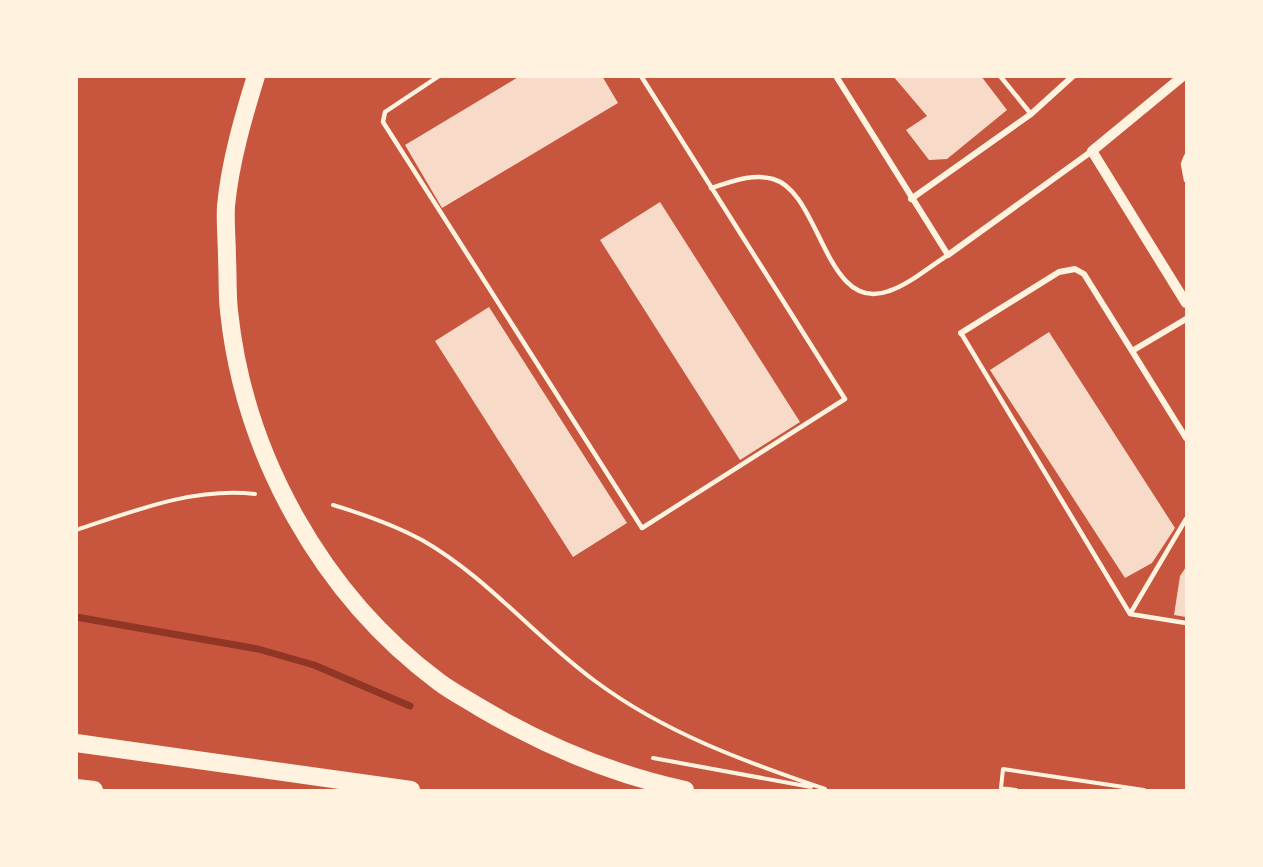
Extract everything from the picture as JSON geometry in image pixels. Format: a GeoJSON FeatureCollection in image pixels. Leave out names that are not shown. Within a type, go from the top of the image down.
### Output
{"type":"FeatureCollection","features":[{"type":"Feature","properties":{"kind":"highway"},"geometry":{"type":"LineString","coordinates":[[256,76],[243,119],[226,206],[228,311],[245,399],[275,481],[322,561],[376,627],[439,682],[518,730],[585,761],[632,778],[685,790]]}},
{"type":"Feature","properties":{"kind":"highway"},"geometry":{"type":"LineString","coordinates":[[76,743],[411,790]]}},
{"type":"Feature","properties":{"kind":"highway"},"geometry":{"type":"LineString","coordinates":[[76,788],[94,790]]}},
{"type":"Feature","properties":{"kind":"street"},"geometry":{"type":"LineString","coordinates":[[836,76],[948,255],[1092,151],[1183,76]]}},
{"type":"Feature","properties":{"kind":"street"},"geometry":{"type":"LineString","coordinates":[[912,199],[1031,114],[1073,76]]}},
{"type":"Feature","properties":{"kind":"street"},"geometry":{"type":"LineString","coordinates":[[1092,151],[1186,303]]}},
{"type":"Feature","properties":{"kind":"street"},"geometry":{"type":"LineString","coordinates":[[961,333],[1059,272],[1075,269],[1084,274],[1186,438]]}},
{"type":"Feature","properties":{"kind":"street"},"geometry":{"type":"LineString","coordinates":[[1132,351],[1186,319]]}},
{"type":"Feature","properties":{"kind":"lane"},"geometry":{"type":"LineString","coordinates":[[439,76],[385,112],[383,122],[642,528],[845,399],[641,76]]}},
{"type":"Feature","properties":{"kind":"lane"},"geometry":{"type":"LineString","coordinates":[[1000,76],[1031,114]]}},
{"type":"Feature","properties":{"kind":"lane"},"geometry":{"type":"LineString","coordinates":[[1186,156],[1183,164],[1186,180]]}},
{"type":"Feature","properties":{"kind":"lane"},"geometry":{"type":"LineString","coordinates":[[711,188],[751,177],[781,182],[800,203],[838,272],[857,289],[870,293],[890,291],[948,255]]}},
{"type":"Feature","properties":{"kind":"lane"},"geometry":{"type":"LineString","coordinates":[[961,333],[1130,614],[1186,623]]}},
{"type":"Feature","properties":{"kind":"lane"},"geometry":{"type":"LineString","coordinates":[[1130,614],[1186,519]]}},
{"type":"Feature","properties":{"kind":"path"},"geometry":{"type":"LineString","coordinates":[[76,530],[158,504],[202,494],[232,491],[255,494]]}},
{"type":"Feature","properties":{"kind":"path"},"geometry":{"type":"LineString","coordinates":[[333,505],[369,516],[422,540],[475,577],[595,680],[667,728],[736,759],[825,789]]}},
{"type":"Feature","properties":{"kind":"path"},"geometry":{"type":"LineString","coordinates":[[644,757],[833,790]]}},
{"type":"Feature","properties":{"kind":"path"},"geometry":{"type":"LineString","coordinates":[[1016,790],[1000,788],[1003,769],[1143,790]]}},
{"type":"Feature","properties":{"kind":"building"},"geometry":{"type":"Polygon","coordinates":[[[520,76],[602,76],[618,103],[442,208],[405,145],[520,76]]]}},
{"type":"Feature","properties":{"kind":"building"},"geometry":{"type":"Polygon","coordinates":[[[893,76],[981,76],[1007,110],[947,159],[929,160],[906,130],[927,116],[893,76]]]}},
{"type":"Feature","properties":{"kind":"building"},"geometry":{"type":"Polygon","coordinates":[[[660,202],[800,422],[740,460],[600,240],[660,202]]]}},
{"type":"Feature","properties":{"kind":"building"},"geometry":{"type":"Polygon","coordinates":[[[489,307],[627,523],[573,557],[435,341],[489,307]]]}},
{"type":"Feature","properties":{"kind":"building"},"geometry":{"type":"Polygon","coordinates":[[[1049,332],[1175,528],[1152,563],[1125,578],[990,370],[1049,332]]]}},
{"type":"Feature","properties":{"kind":"building"},"geometry":{"type":"Polygon","coordinates":[[[1186,567],[1186,617],[1174,615],[1180,576],[1186,567]]]}},
{"type":"Feature","properties":{"kind":"waterway"},"geometry":{"type":"LineString","coordinates":[[76,617],[258,649],[314,665],[410,706]]}}]}
